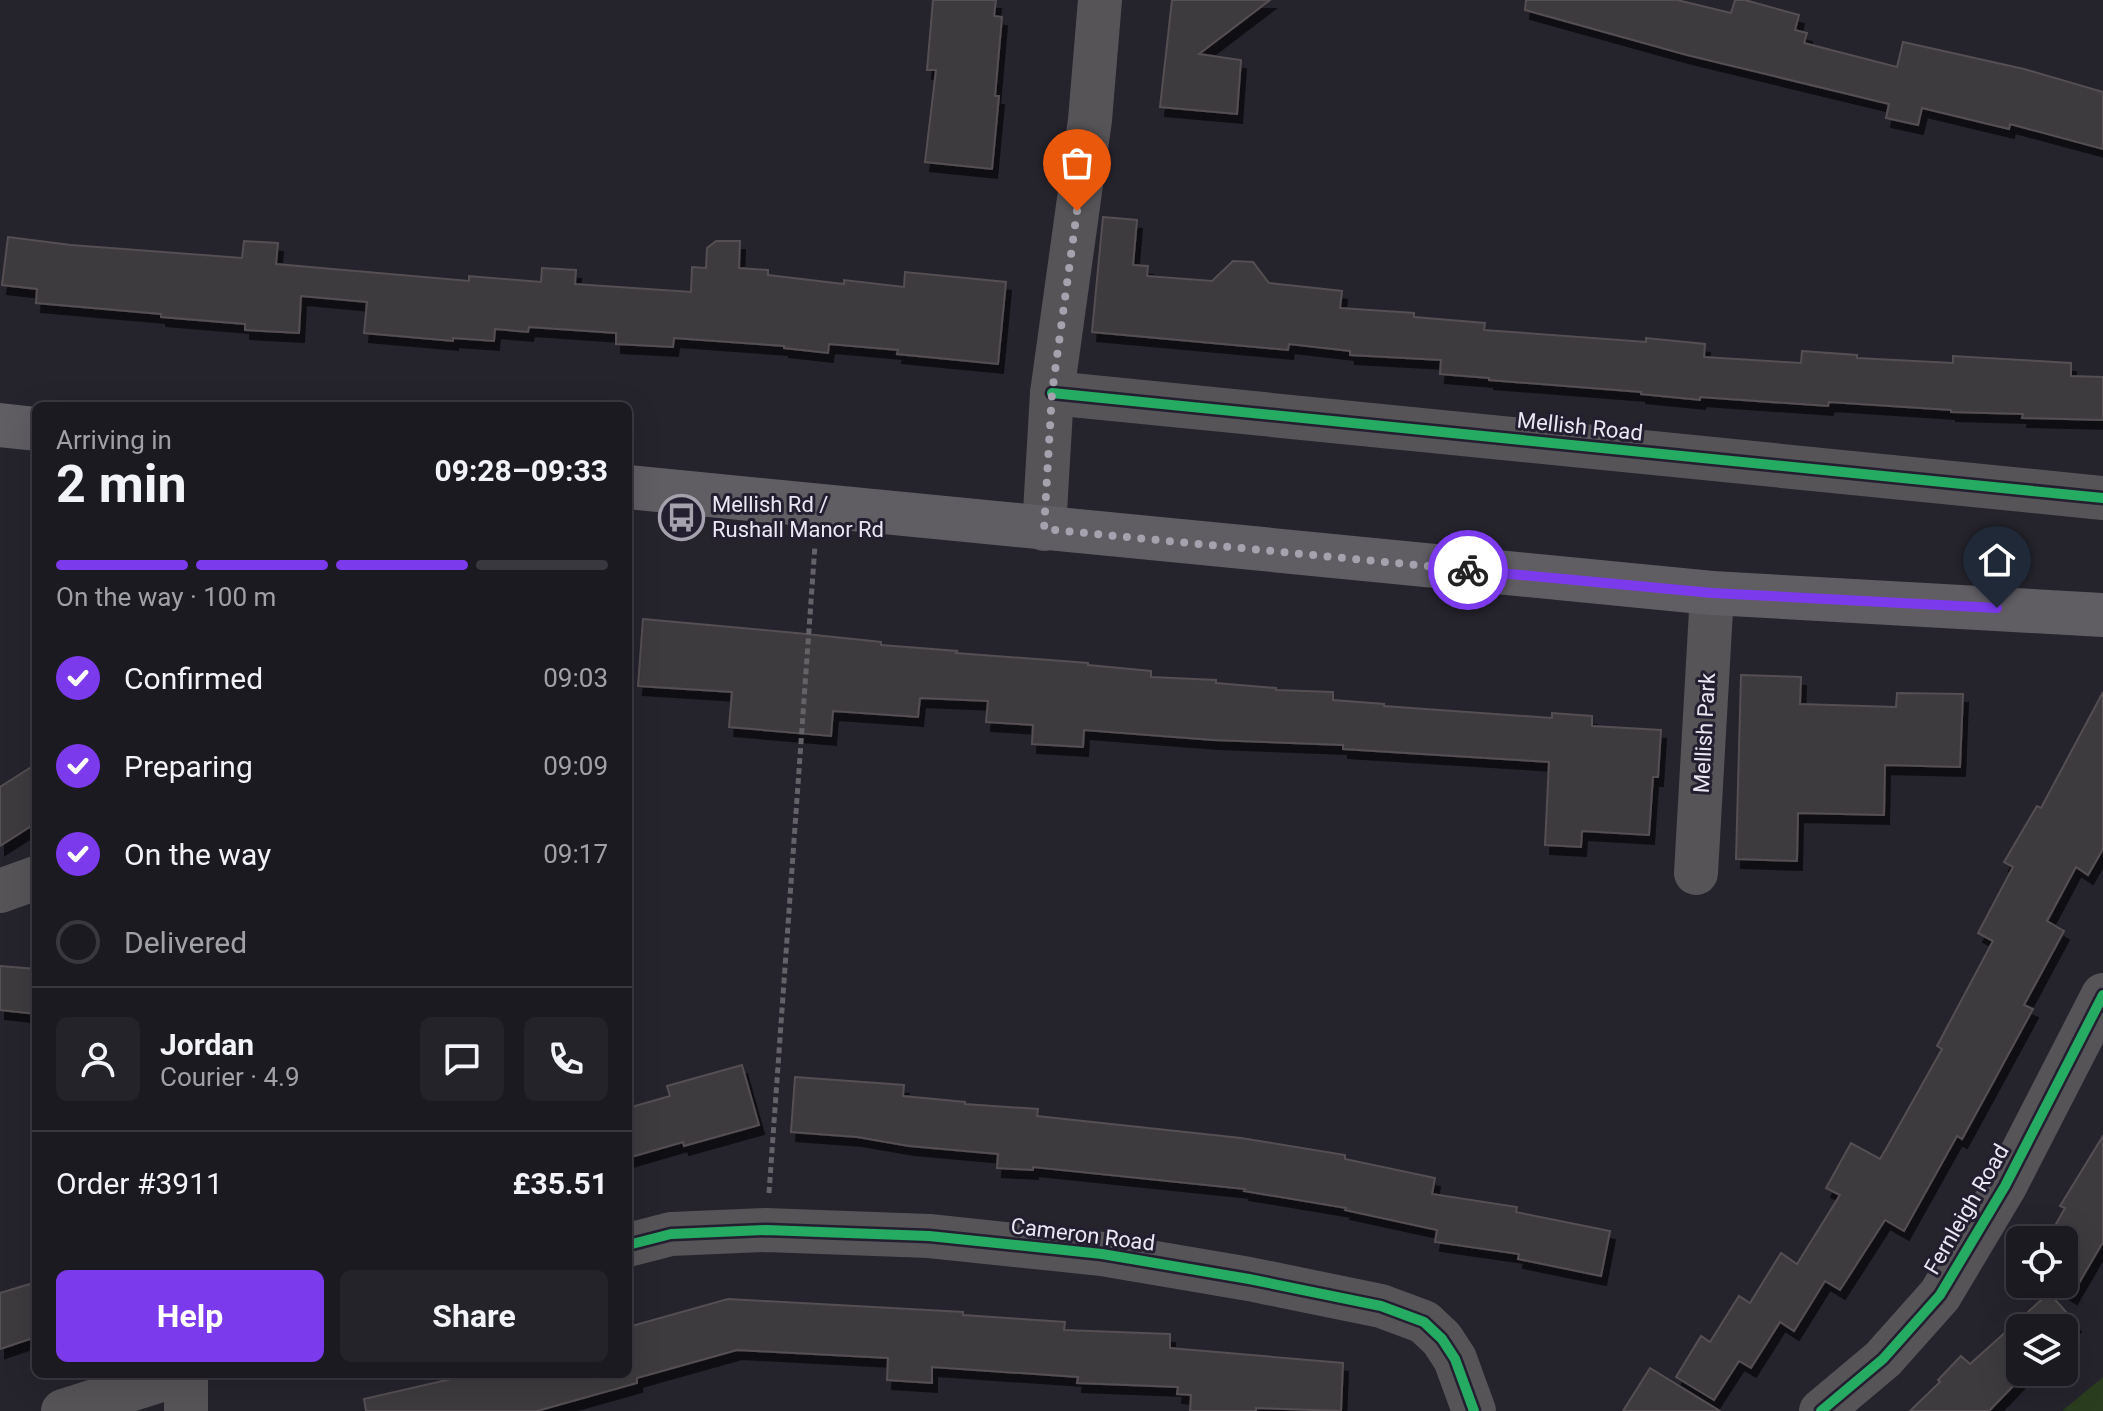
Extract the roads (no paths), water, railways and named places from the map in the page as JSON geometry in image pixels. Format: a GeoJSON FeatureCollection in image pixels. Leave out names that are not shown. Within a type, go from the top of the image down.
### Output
{"type":"FeatureCollection","features":[{"type":"Feature","properties":{"kind":"main road"},"geometry":{"type":"LineString","coordinates":[[0,425],[32,429]]}},
{"type":"Feature","properties":{"kind":"main road"},"geometry":{"type":"LineString","coordinates":[[632,487],[1712,593],[2103,615]]}},
{"type":"Feature","properties":{"kind":"street"},"geometry":{"type":"LineString","coordinates":[[1044,529],[1052,393],[1090,120],[1100,0]]}},
{"type":"Feature","properties":{"kind":"street","name":"Mellish Road"},"geometry":{"type":"LineString","coordinates":[[1052,393],[2103,498]]}},
{"type":"Feature","properties":{"kind":"street","name":"Mellish Park"},"geometry":{"type":"LineString","coordinates":[[1696,873],[1712,593]]}},
{"type":"Feature","properties":{"kind":"street"},"geometry":{"type":"LineString","coordinates":[[0,891],[32,879]]}},
{"type":"Feature","properties":{"kind":"street","name":"Fernleigh Road"},"geometry":{"type":"LineString","coordinates":[[1821,1411],[1883,1359],[1940,1295],[2005,1186],[2103,995]]}},
{"type":"Feature","properties":{"kind":"street","name":"Cameron Road"},"geometry":{"type":"LineString","coordinates":[[632,1244],[671,1234],[766,1230],[929,1236],[1102,1254],[1249,1279],[1381,1306],[1424,1322],[1442,1339],[1455,1359],[1474,1411]]}},
{"type":"Feature","properties":{"kind":"street"},"geometry":{"type":"LineString","coordinates":[[63,1411],[170,1378]]}},
{"type":"Feature","properties":{"kind":"street"},"geometry":{"type":"LineString","coordinates":[[183,1378],[186,1411]]}},
{"type":"Feature","properties":{"kind":"place","name":"Mellish Rd / Rushall Manor Rd"},"geometry":{"type":"Point","coordinates":[681,517]}}]}
